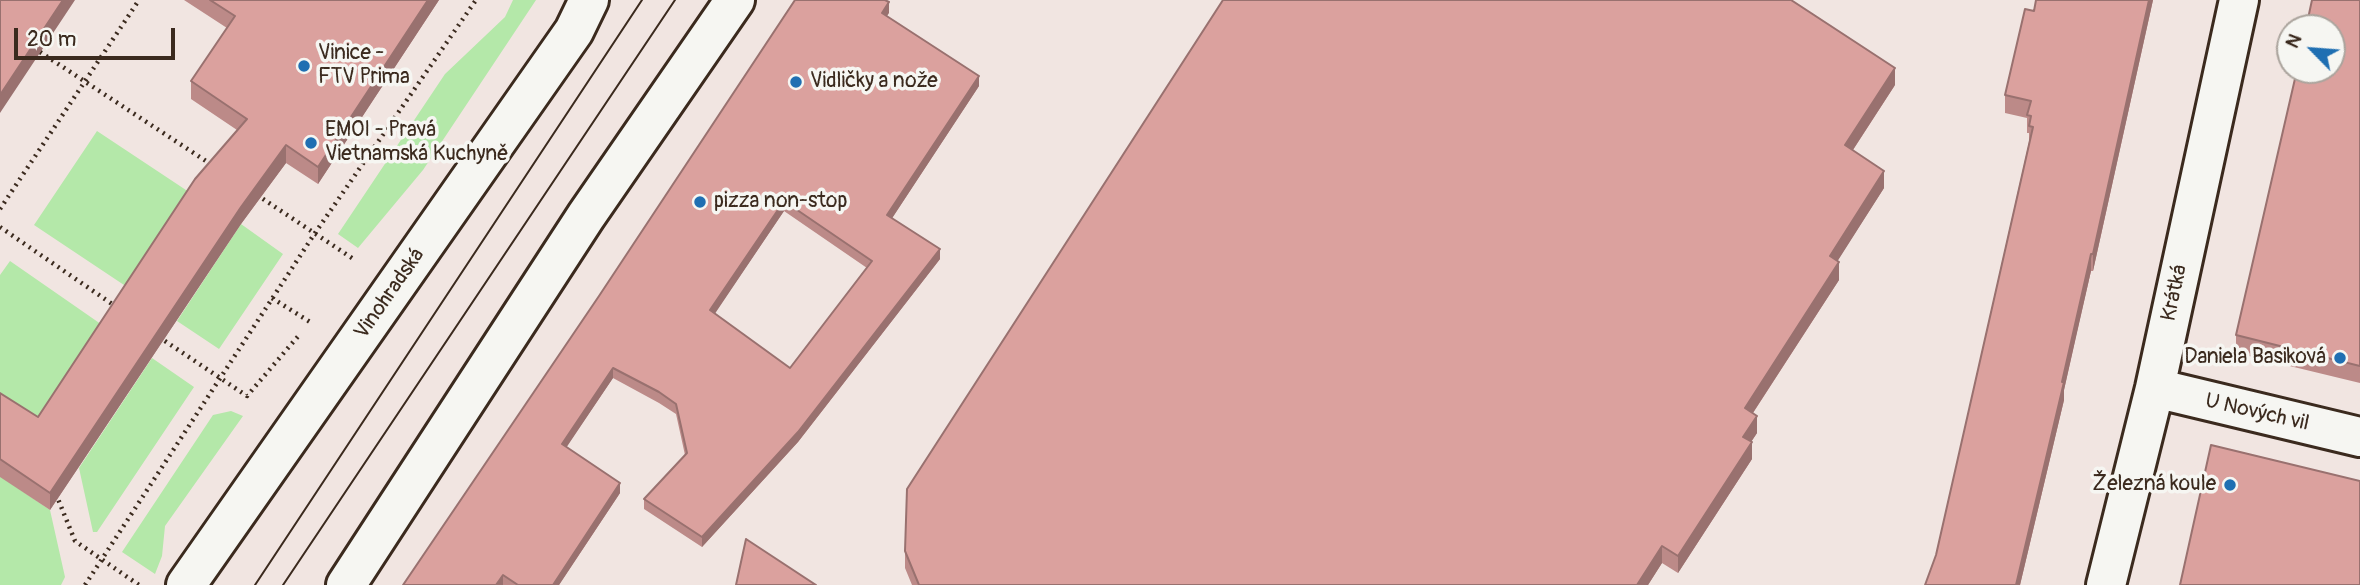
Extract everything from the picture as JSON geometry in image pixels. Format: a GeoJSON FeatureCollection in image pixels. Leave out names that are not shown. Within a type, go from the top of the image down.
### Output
{"type":"FeatureCollection","features":[{"type":"Feature","properties":{"kind":"main road","name":"Vinohradská"},"geometry":{"type":"LineString","coordinates":[[186,585],[574,31],[589,0]]}},
{"type":"Feature","properties":{"kind":"main road","name":"Krátká"},"geometry":{"type":"LineString","coordinates":[[2106,585],[2155,388],[2239,0]]}},
{"type":"Feature","properties":{"kind":"main road"},"geometry":{"type":"LineString","coordinates":[[346,585],[586,216],[727,11]]}},
{"type":"Feature","properties":{"kind":"main road","name":"U Nových vil"},"geometry":{"type":"LineString","coordinates":[[2155,388],[2360,437]]}},
{"type":"Feature","properties":{"kind":"path"},"geometry":{"type":"LineString","coordinates":[[0,209],[139,0]]}},
{"type":"Feature","properties":{"kind":"path"},"geometry":{"type":"LineString","coordinates":[[85,585],[315,233],[476,0]]}},
{"type":"Feature","properties":{"kind":"path"},"geometry":{"type":"LineString","coordinates":[[40,52],[219,170]]}},
{"type":"Feature","properties":{"kind":"path"},"geometry":{"type":"LineString","coordinates":[[251,191],[350,256]]}},
{"type":"Feature","properties":{"kind":"path"},"geometry":{"type":"LineString","coordinates":[[0,227],[123,312]]}},
{"type":"Feature","properties":{"kind":"path"},"geometry":{"type":"LineString","coordinates":[[272,298],[310,323],[318,313]]}},
{"type":"Feature","properties":{"kind":"path"},"geometry":{"type":"LineString","coordinates":[[156,334],[247,396],[301,333]]}},
{"type":"Feature","properties":{"kind":"path"},"geometry":{"type":"LineString","coordinates":[[52,485],[75,541],[139,585]]}},
{"type":"Feature","properties":{"kind":"green space"},"geometry":{"type":"Polygon","coordinates":[[[513,0],[536,0],[423,170],[358,248],[338,234],[445,74],[505,17],[513,0]]]}},
{"type":"Feature","properties":{"kind":"green space"},"geometry":{"type":"Polygon","coordinates":[[[97,131],[195,196],[133,291],[34,225],[97,131]]]}},
{"type":"Feature","properties":{"kind":"green space"},"geometry":{"type":"Polygon","coordinates":[[[241,224],[283,254],[219,349],[177,321],[241,224]]]}},
{"type":"Feature","properties":{"kind":"green space"},"geometry":{"type":"Polygon","coordinates":[[[10,261],[108,329],[43,426],[0,396],[0,275],[10,261]]]}},
{"type":"Feature","properties":{"kind":"green space"},"geometry":{"type":"Polygon","coordinates":[[[152,358],[194,387],[97,532],[93,532],[79,468],[152,358]]]}},
{"type":"Feature","properties":{"kind":"green space"},"geometry":{"type":"Polygon","coordinates":[[[231,411],[243,416],[165,526],[162,556],[155,574],[122,552],[213,415],[231,411]]]}},
{"type":"Feature","properties":{"kind":"green space"},"geometry":{"type":"Polygon","coordinates":[[[0,476],[50,510],[65,577],[61,585],[0,585],[0,476]]]}},
{"type":"Feature","properties":{"kind":"building"},"geometry":{"type":"Polygon","coordinates":[[[0,0],[63,0],[0,95],[0,0]]]}},
{"type":"Feature","properties":{"kind":"building"},"geometry":{"type":"Polygon","coordinates":[[[210,0],[428,0],[318,167],[286,145],[241,207],[50,493],[0,459],[0,393],[38,417],[195,179],[247,119],[191,81],[235,16],[210,0]]]}},
{"type":"Feature","properties":{"kind":"building"},"geometry":{"type":"Polygon","coordinates":[[[795,0],[885,0],[889,2],[882,13],[979,76],[887,215],[940,249],[798,432],[702,537],[644,499],[687,453],[676,404],[613,368],[562,444],[620,483],[553,585],[518,585],[503,575],[496,585],[403,585],[795,0]],[[784,201],[710,310],[790,368],[872,261],[784,201]]]}},
{"type":"Feature","properties":{"kind":"building"},"geometry":{"type":"Polygon","coordinates":[[[1223,0],[1791,0],[1895,68],[1845,145],[1884,171],[1830,256],[1839,262],[1745,408],[1757,416],[1743,437],[1752,442],[1678,556],[1662,546],[1637,585],[919,585],[905,551],[907,489],[1223,0]]]}},
{"type":"Feature","properties":{"kind":"building"},"geometry":{"type":"Polygon","coordinates":[[[2036,0],[2149,0],[2016,585],[1925,585],[1936,555],[2033,127],[2029,126],[2031,116],[2027,115],[2031,101],[2005,95],[2025,9],[2034,11],[2036,0]]]}},
{"type":"Feature","properties":{"kind":"building"},"geometry":{"type":"Polygon","coordinates":[[[2312,0],[2360,0],[2360,366],[2236,335],[2294,84],[2346,84],[2346,14],[2309,14],[2312,0]]]}},
{"type":"Feature","properties":{"kind":"building"},"geometry":{"type":"Polygon","coordinates":[[[2211,445],[2360,481],[2360,585],[2180,585],[2211,445]]]}},
{"type":"Feature","properties":{"kind":"building"},"geometry":{"type":"Polygon","coordinates":[[[746,539],[816,585],[736,585],[746,539]]]}},
{"type":"Feature","properties":{"kind":"tram line"},"geometry":{"type":"LineString","coordinates":[[255,585],[642,0]]}},
{"type":"Feature","properties":{"kind":"tram line"},"geometry":{"type":"LineString","coordinates":[[283,585],[675,0]]}},
{"type":"Feature","properties":{"kind":"place","name":"Vinice - FTV Prima"},"geometry":{"type":"Point","coordinates":[304,66]}},
{"type":"Feature","properties":{"kind":"place","name":"Vidličky a nože"},"geometry":{"type":"Point","coordinates":[796,82]}},
{"type":"Feature","properties":{"kind":"place","name":"EMOI - Pravá Vietnamská Kuchyně"},"geometry":{"type":"Point","coordinates":[311,143]}},
{"type":"Feature","properties":{"kind":"place","name":"pizza non-stop"},"geometry":{"type":"Point","coordinates":[700,202]}},
{"type":"Feature","properties":{"kind":"place","name":"Daniela Basiková"},"geometry":{"type":"Point","coordinates":[2340,358]}},
{"type":"Feature","properties":{"kind":"place","name":"Železná koule"},"geometry":{"type":"Point","coordinates":[2230,485]}}]}
